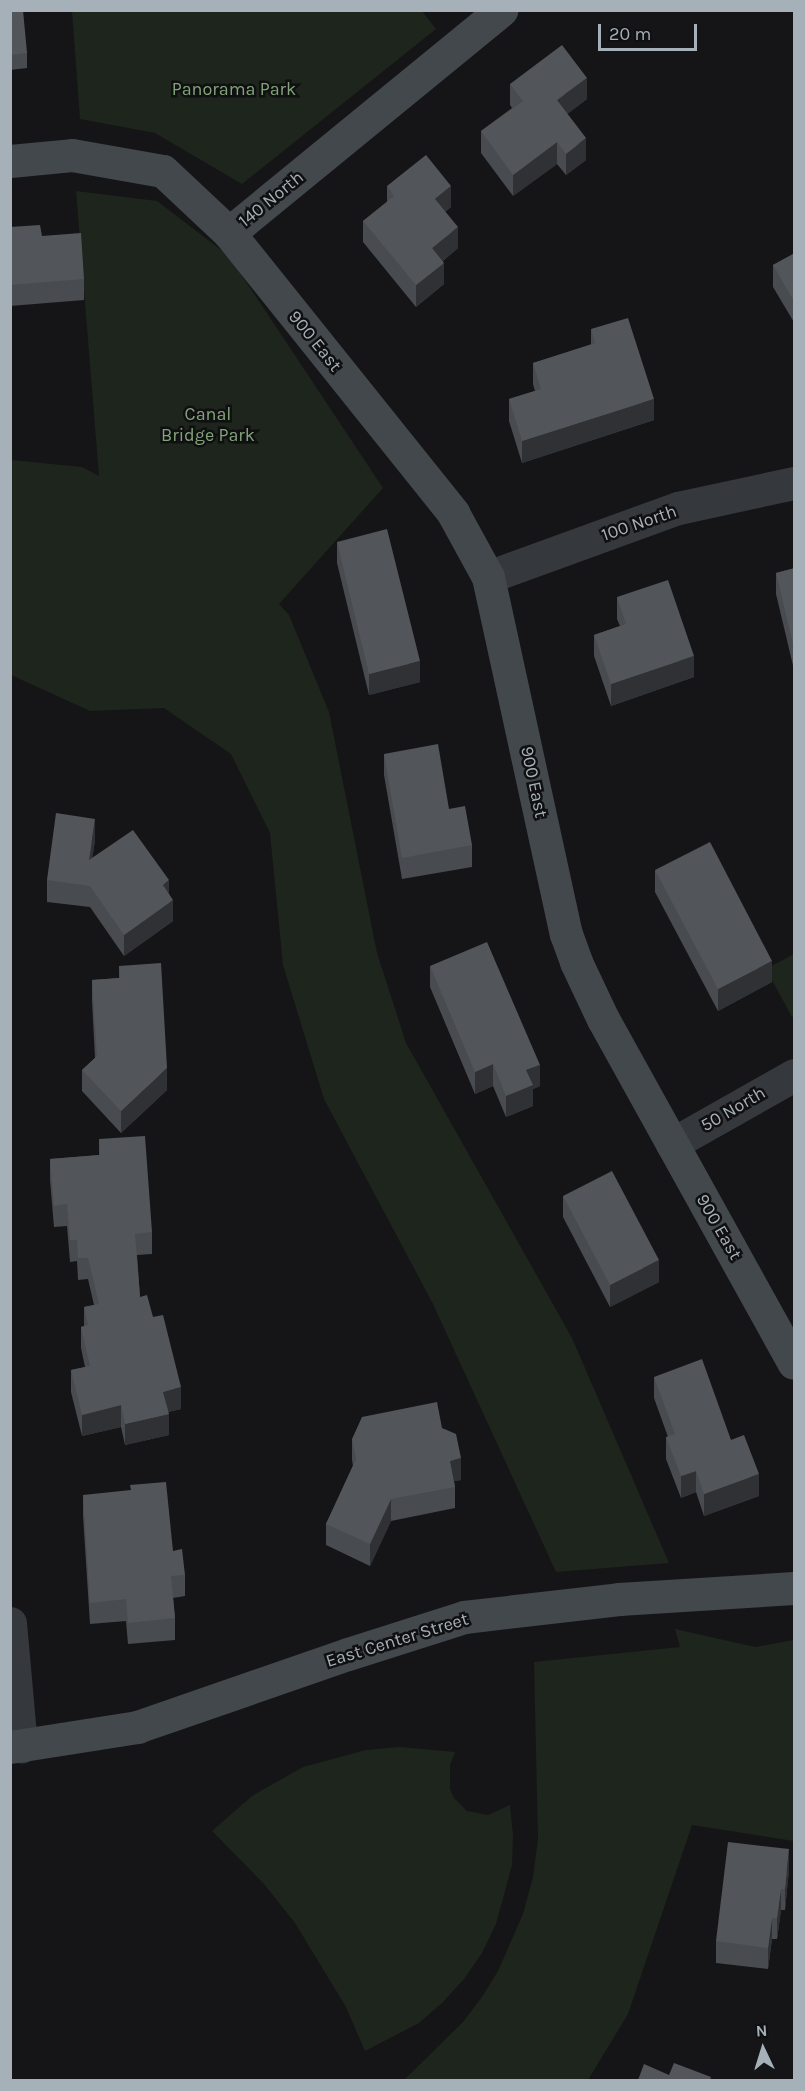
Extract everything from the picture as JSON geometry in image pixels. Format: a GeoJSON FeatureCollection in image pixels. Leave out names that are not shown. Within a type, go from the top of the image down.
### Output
{"type":"FeatureCollection","features":[{"type":"Feature","properties":{"kind":"street","name":"140 North"},"geometry":{"type":"LineString","coordinates":[[10,161],[72,155],[163,171],[230,233],[501,10]]}},
{"type":"Feature","properties":{"kind":"street","name":"900 East"},"geometry":{"type":"LineString","coordinates":[[230,233],[453,513],[488,578],[566,934],[576,962],[603,1019],[795,1363]]}},
{"type":"Feature","properties":{"kind":"street","name":"100 North"},"geometry":{"type":"LineString","coordinates":[[488,578],[678,508],[795,483]]}},
{"type":"Feature","properties":{"kind":"street","name":"50 North"},"geometry":{"type":"LineString","coordinates":[[672,1144],[795,1075]]}},
{"type":"Feature","properties":{"kind":"street","name":"East Center Street"},"geometry":{"type":"LineString","coordinates":[[16,1747],[137,1727],[348,1654],[465,1617],[619,1599],[795,1588]]}},
{"type":"Feature","properties":{"kind":"street"},"geometry":{"type":"LineString","coordinates":[[10,1623],[16,1747]]}},
{"type":"Feature","properties":{"kind":"green space","name":"Panorama Park"},"geometry":{"type":"Polygon","coordinates":[[[72,11],[422,11],[436,29],[242,184],[155,133],[80,119],[72,11]]]}},
{"type":"Feature","properties":{"kind":"green space","name":"Canal Bridge Park"},"geometry":{"type":"Polygon","coordinates":[[[76,191],[157,201],[229,256],[383,488],[279,604],[289,615],[329,712],[377,953],[406,1043],[572,1338],[669,1563],[556,1572],[433,1304],[324,1099],[283,965],[270,833],[231,754],[164,708],[90,711],[11,675],[11,460],[82,467],[99,476],[76,191]]]}},
{"type":"Feature","properties":{"kind":"green space"},"geometry":{"type":"Polygon","coordinates":[[[794,954],[794,1016],[792,1017],[766,969],[794,954]]]}},
{"type":"Feature","properties":{"kind":"green space"},"geometry":{"type":"Polygon","coordinates":[[[675,1629],[755,1647],[794,1640],[794,1841],[692,1825],[628,2014],[588,2080],[404,2080],[463,2022],[482,1997],[498,1971],[523,1914],[533,1877],[538,1839],[534,1662],[680,1647],[675,1629]]]}},
{"type":"Feature","properties":{"kind":"green space"},"geometry":{"type":"Polygon","coordinates":[[[399,1747],[455,1752],[450,1765],[450,1789],[454,1798],[467,1811],[488,1815],[510,1805],[513,1835],[512,1865],[496,1924],[482,1953],[464,1979],[419,2023],[365,2051],[346,2007],[295,1923],[264,1884],[212,1831],[252,1796],[303,1767],[366,1750],[399,1747]]]}},
{"type":"Feature","properties":{"kind":"building"},"geometry":{"type":"Polygon","coordinates":[[[10,10],[23,10],[27,53],[10,55],[10,10]]]}},
{"type":"Feature","properties":{"kind":"building"},"geometry":{"type":"Polygon","coordinates":[[[562,45],[587,78],[557,100],[586,138],[566,154],[557,142],[513,175],[481,131],[523,101],[510,84],[562,45]]]}},
{"type":"Feature","properties":{"kind":"building"},"geometry":{"type":"Polygon","coordinates":[[[426,155],[451,186],[435,199],[458,227],[432,248],[444,263],[416,285],[363,221],[394,196],[387,186],[426,155]]]}},
{"type":"Feature","properties":{"kind":"building"},"geometry":{"type":"Polygon","coordinates":[[[40,225],[42,236],[81,233],[84,279],[10,285],[10,227],[40,225]]]}},
{"type":"Feature","properties":{"kind":"building"},"geometry":{"type":"Polygon","coordinates":[[[795,253],[795,303],[773,265],[795,253]]]}},
{"type":"Feature","properties":{"kind":"building"},"geometry":{"type":"Polygon","coordinates":[[[628,318],[654,399],[522,441],[509,399],[541,389],[533,363],[595,343],[591,329],[628,318]]]}},
{"type":"Feature","properties":{"kind":"building"},"geometry":{"type":"Polygon","coordinates":[[[387,529],[420,661],[369,674],[337,542],[387,529]]]}},
{"type":"Feature","properties":{"kind":"building"},"geometry":{"type":"Polygon","coordinates":[[[795,568],[795,652],[776,573],[795,568]]]}},
{"type":"Feature","properties":{"kind":"building"},"geometry":{"type":"Polygon","coordinates":[[[668,580],[694,656],[611,684],[594,635],[626,624],[617,597],[668,580]]]}},
{"type":"Feature","properties":{"kind":"building"},"geometry":{"type":"Polygon","coordinates":[[[438,744],[449,809],[465,806],[472,845],[402,858],[384,754],[438,744]]]}},
{"type":"Feature","properties":{"kind":"building"},"geometry":{"type":"Polygon","coordinates":[[[56,813],[95,819],[89,860],[133,830],[169,880],[163,885],[173,900],[124,935],[90,886],[47,880],[56,813]]]}},
{"type":"Feature","properties":{"kind":"building"},"geometry":{"type":"Polygon","coordinates":[[[710,842],[772,961],[718,989],[655,870],[710,842]]]}},
{"type":"Feature","properties":{"kind":"building"},"geometry":{"type":"Polygon","coordinates":[[[487,942],[540,1065],[526,1070],[533,1085],[506,1096],[493,1064],[475,1072],[430,966],[487,942]]]}},
{"type":"Feature","properties":{"kind":"building"},"geometry":{"type":"Polygon","coordinates":[[[161,963],[167,1068],[121,1111],[82,1070],[97,1056],[92,980],[120,978],[119,966],[161,963]]]}},
{"type":"Feature","properties":{"kind":"building"},"geometry":{"type":"Polygon","coordinates":[[[145,1136],[152,1232],[135,1234],[140,1297],[147,1295],[153,1317],[163,1315],[181,1387],[163,1392],[169,1414],[125,1424],[121,1405],[82,1415],[71,1370],[90,1366],[81,1327],[88,1325],[84,1307],[99,1304],[88,1258],[78,1258],[77,1240],[70,1240],[67,1204],[54,1206],[50,1159],[100,1155],[99,1139],[145,1136]]]}},
{"type":"Feature","properties":{"kind":"building"},"geometry":{"type":"Polygon","coordinates":[[[612,1171],[659,1260],[610,1285],[563,1196],[612,1171]]]}},
{"type":"Feature","properties":{"kind":"building"},"geometry":{"type":"Polygon","coordinates":[[[702,1359],[731,1440],[744,1435],[759,1474],[704,1494],[696,1471],[681,1476],[666,1437],[675,1434],[654,1377],[702,1359]]]}},
{"type":"Feature","properties":{"kind":"building"},"geometry":{"type":"Polygon","coordinates":[[[437,1402],[442,1428],[456,1434],[461,1458],[450,1461],[455,1487],[391,1499],[370,1544],[326,1524],[356,1459],[352,1439],[362,1417],[437,1402]]]}},
{"type":"Feature","properties":{"kind":"building"},"geometry":{"type":"Polygon","coordinates":[[[166,1482],[173,1551],[182,1549],[185,1575],[171,1576],[175,1618],[128,1623],[126,1599],[90,1603],[83,1495],[131,1490],[130,1485],[166,1482]]]}},
{"type":"Feature","properties":{"kind":"building"},"geometry":{"type":"Polygon","coordinates":[[[728,1842],[789,1849],[785,1889],[781,1889],[777,1918],[772,1918],[768,1948],[716,1941],[728,1842]]]}},
{"type":"Feature","properties":{"kind":"building"},"geometry":{"type":"Polygon","coordinates":[[[674,2063],[711,2077],[710,2080],[638,2080],[644,2064],[669,2075],[674,2063]]]}}]}
